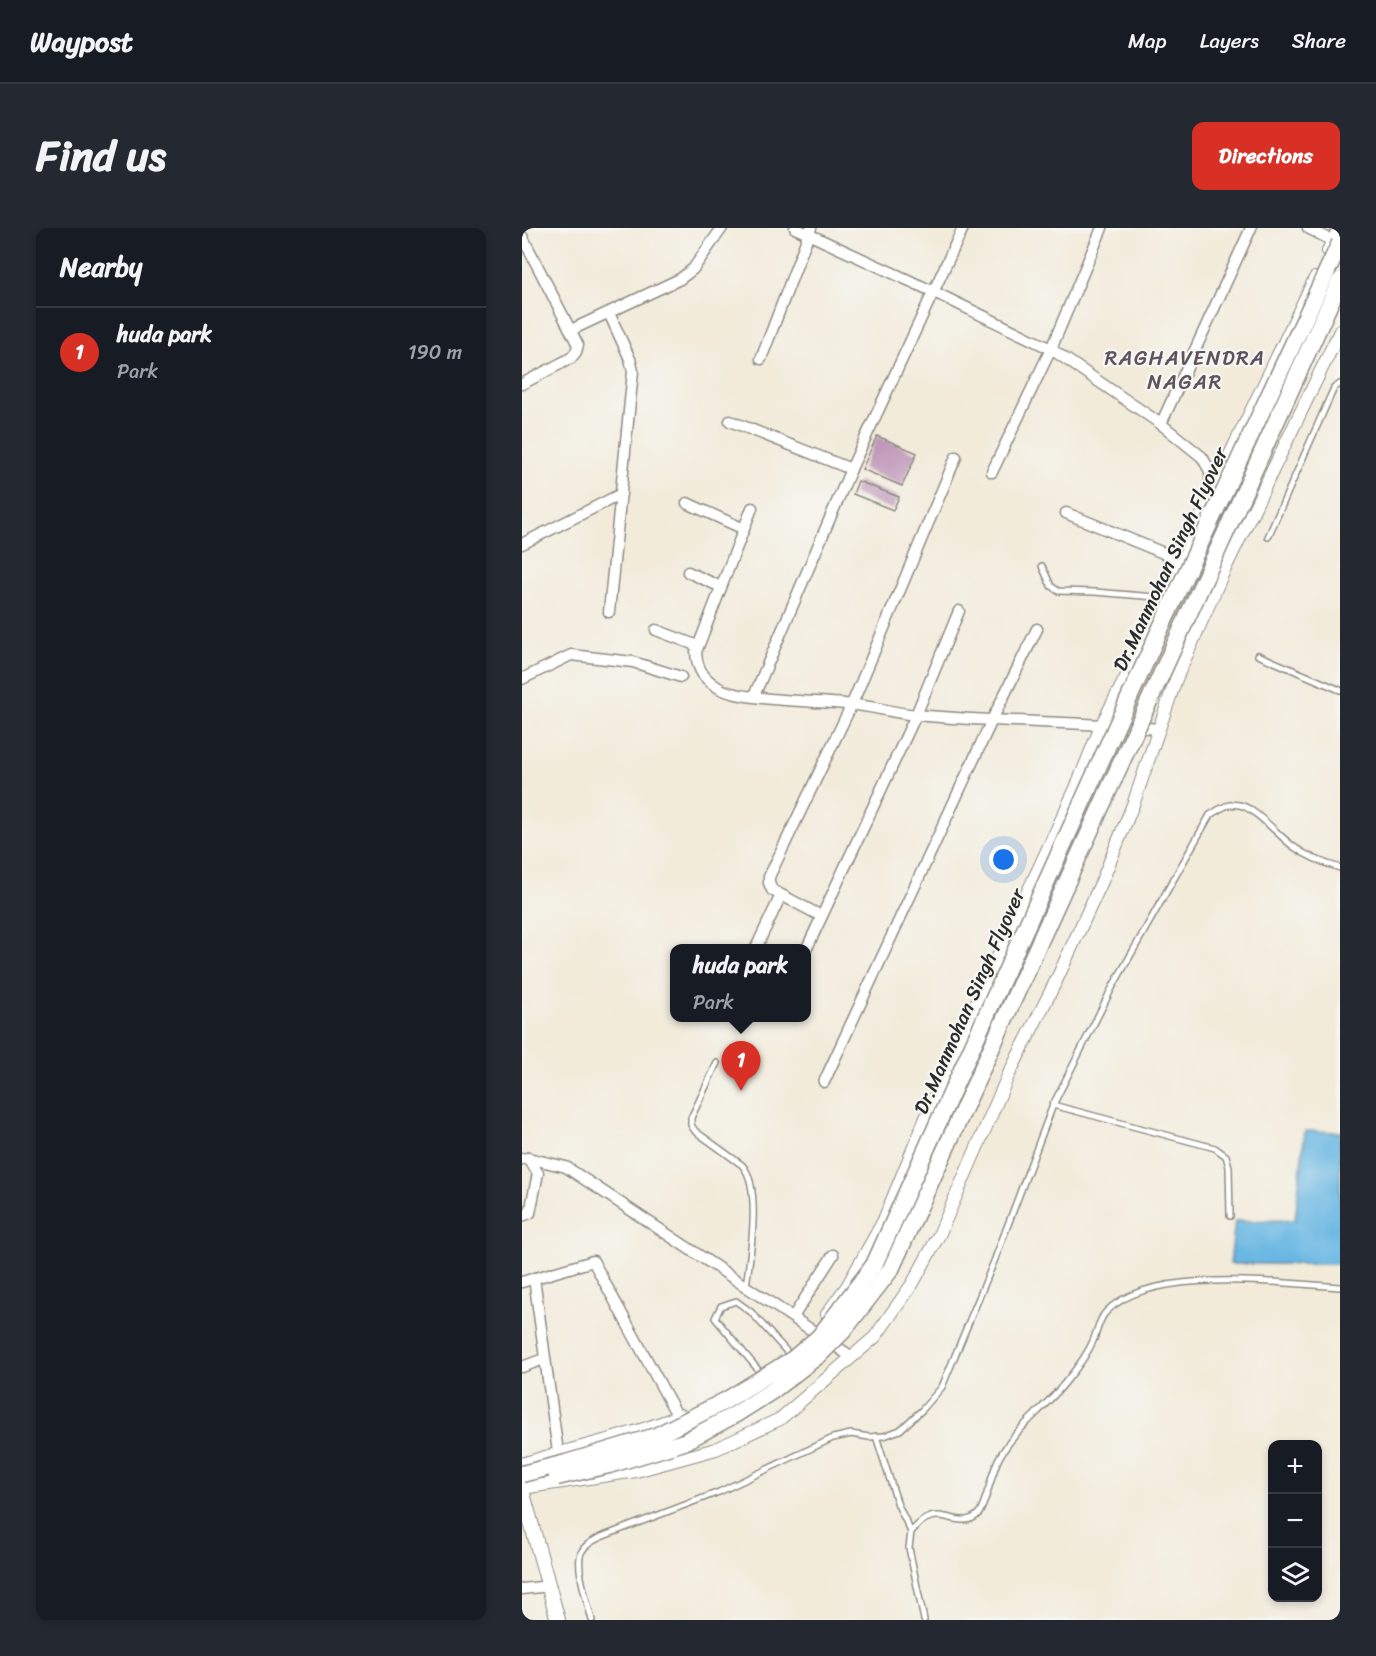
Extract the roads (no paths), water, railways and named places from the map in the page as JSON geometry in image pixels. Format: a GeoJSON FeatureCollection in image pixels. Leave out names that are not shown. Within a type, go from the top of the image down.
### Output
{"type":"FeatureCollection","features":[{"type":"Feature","properties":{"kind":"highway","name":"Dr.Manmohan Singh Flyover"},"geometry":{"type":"LineString","coordinates":[[522,1474],[656,1436],[725,1401],[793,1359],[819,1337],[874,1265],[1338,235]]}},
{"type":"Feature","properties":{"kind":"highway","name":"Dr.Manmohan Singh Flyover"},"geometry":{"type":"LineString","coordinates":[[522,1488],[684,1442],[736,1414],[772,1391],[819,1355],[843,1331],[891,1269],[1340,281]]}},
{"type":"Feature","properties":{"kind":"main road"},"geometry":{"type":"LineString","coordinates":[[522,1488],[558,1620]]}},
{"type":"Feature","properties":{"kind":"street"},"geometry":{"type":"LineString","coordinates":[[571,330],[680,279],[693,269],[722,228]]}},
{"type":"Feature","properties":{"kind":"street"},"geometry":{"type":"LineString","coordinates":[[795,228],[810,231],[1051,349],[1161,423],[1202,457],[1210,471],[1211,494]]}},
{"type":"Feature","properties":{"kind":"street"},"geometry":{"type":"LineString","coordinates":[[754,696],[851,469],[963,228]]}},
{"type":"Feature","properties":{"kind":"street"},"geometry":{"type":"LineString","coordinates":[[992,472],[1051,349],[1102,228]]}},
{"type":"Feature","properties":{"kind":"street"},"geometry":{"type":"LineString","coordinates":[[1161,423],[1251,228]]}},
{"type":"Feature","properties":{"kind":"street"},"geometry":{"type":"LineString","coordinates":[[522,1464],[558,1452],[639,1432],[706,1404],[788,1353],[814,1330],[848,1285],[883,1222],[950,1062],[1076,788],[1102,724],[1167,598],[1211,494],[1338,235],[1308,228]]}},
{"type":"Feature","properties":{"kind":"street"},"geometry":{"type":"LineString","coordinates":[[761,359],[810,231]]}},
{"type":"Feature","properties":{"kind":"street"},"geometry":{"type":"LineString","coordinates":[[522,236],[578,345],[571,358],[522,384]]}},
{"type":"Feature","properties":{"kind":"street"},"geometry":{"type":"LineString","coordinates":[[609,313],[630,359],[633,371],[609,612]]}},
{"type":"Feature","properties":{"kind":"street"},"geometry":{"type":"LineString","coordinates":[[522,1488],[636,1471],[716,1449],[780,1419],[875,1338],[913,1283],[930,1254],[1008,1076],[1056,981],[1102,881],[1134,802],[1176,679],[1222,575],[1253,515],[1337,337],[1293,323]]}},
{"type":"Feature","properties":{"kind":"street"},"geometry":{"type":"LineString","coordinates":[[730,421],[851,469]]}},
{"type":"Feature","properties":{"kind":"street"},"geometry":{"type":"LineString","coordinates":[[821,916],[772,890],[769,877],[852,704],[956,458]]}},
{"type":"Feature","properties":{"kind":"street"},"geometry":{"type":"LineString","coordinates":[[522,544],[621,494]]}},
{"type":"Feature","properties":{"kind":"street"},"geometry":{"type":"LineString","coordinates":[[1211,494],[1253,515]]}},
{"type":"Feature","properties":{"kind":"street"},"geometry":{"type":"LineString","coordinates":[[687,503],[744,529]]}},
{"type":"Feature","properties":{"kind":"street"},"geometry":{"type":"LineString","coordinates":[[752,508],[696,652],[696,665],[703,676],[720,689],[754,696],[852,704],[916,715],[1159,729]]}},
{"type":"Feature","properties":{"kind":"street"},"geometry":{"type":"LineString","coordinates":[[1066,513],[1182,563]]}},
{"type":"Feature","properties":{"kind":"street"},"geometry":{"type":"LineString","coordinates":[[688,572],[721,587]]}},
{"type":"Feature","properties":{"kind":"street"},"geometry":{"type":"LineString","coordinates":[[809,944],[916,715],[959,611]]}},
{"type":"Feature","properties":{"kind":"street"},"geometry":{"type":"LineString","coordinates":[[824,1082],[992,720],[1037,629]]}},
{"type":"Feature","properties":{"kind":"street"},"geometry":{"type":"LineString","coordinates":[[656,630],[698,646]]}},
{"type":"Feature","properties":{"kind":"street"},"geometry":{"type":"LineString","coordinates":[[522,679],[571,655],[633,662],[681,677]]}},
{"type":"Feature","properties":{"kind":"street"},"geometry":{"type":"LineString","coordinates":[[758,944],[781,895]]}},
{"type":"Feature","properties":{"kind":"street"},"geometry":{"type":"LineString","coordinates":[[525,1158],[566,1167],[852,1357]]}},
{"type":"Feature","properties":{"kind":"street"},"geometry":{"type":"LineString","coordinates":[[522,1216],[530,1213],[538,1173],[525,1158]]}},
{"type":"Feature","properties":{"kind":"street"},"geometry":{"type":"LineString","coordinates":[[793,1317],[833,1255]]}},
{"type":"Feature","properties":{"kind":"street"},"geometry":{"type":"LineString","coordinates":[[522,1282],[593,1261],[678,1417]]}},
{"type":"Feature","properties":{"kind":"street"},"geometry":{"type":"LineString","coordinates":[[534,1278],[558,1452]]}},
{"type":"Feature","properties":{"kind":"street"},"geometry":{"type":"LineString","coordinates":[[522,1367],[544,1359]]}},
{"type":"Feature","properties":{"kind":"street"},"geometry":{"type":"LineString","coordinates":[[522,1589],[550,1586]]}},
{"type":"Feature","properties":{"kind":"lane"},"geometry":{"type":"LineString","coordinates":[[1268,537],[1334,388],[1340,384]]}},
{"type":"Feature","properties":{"kind":"lane"},"geometry":{"type":"LineString","coordinates":[[1042,567],[1051,586],[1058,591],[1167,598]]}},
{"type":"Feature","properties":{"kind":"lane"},"geometry":{"type":"LineString","coordinates":[[1258,656],[1340,690]]}},
{"type":"Feature","properties":{"kind":"lane"},"geometry":{"type":"LineString","coordinates":[[592,1620],[579,1557],[590,1543],[601,1536],[719,1492],[833,1438],[851,1434],[884,1436],[900,1430],[942,1387],[995,1259],[1053,1106],[1112,988],[1210,815],[1225,805],[1241,805],[1293,847],[1321,862],[1340,868]]}},
{"type":"Feature","properties":{"kind":"lane"},"geometry":{"type":"LineString","coordinates":[[717,1063],[691,1118],[691,1125],[695,1131],[742,1166],[752,1181],[752,1238],[746,1286]]}},
{"type":"Feature","properties":{"kind":"lane"},"geometry":{"type":"LineString","coordinates":[[1053,1106],[1215,1148],[1226,1156],[1229,1167],[1230,1216]]}},
{"type":"Feature","properties":{"kind":"lane"},"geometry":{"type":"LineString","coordinates":[[911,1532],[928,1517],[940,1516],[961,1521],[973,1519],[981,1510],[999,1458],[1020,1429],[1067,1381],[1092,1343],[1104,1314],[1122,1298],[1144,1291],[1201,1281],[1248,1281],[1340,1287]]}},
{"type":"Feature","properties":{"kind":"lane"},"geometry":{"type":"LineString","coordinates":[[760,1372],[715,1318],[720,1306],[736,1301],[751,1312],[788,1353]]}},
{"type":"Feature","properties":{"kind":"lane"},"geometry":{"type":"LineString","coordinates":[[876,1436],[898,1505],[911,1532],[909,1548],[924,1620]]}},
{"type":"Feature","properties":{"kind":"water"},"geometry":{"type":"Polygon","coordinates":[[[1305,1131],[1340,1132],[1340,1264],[1230,1264],[1235,1221],[1295,1220],[1305,1131]]]}},
{"type":"Feature","properties":{"kind":"place","name":"huda park"},"geometry":{"type":"Point","coordinates":[741,1091]}},
{"type":"Feature","properties":{"kind":"district","name":"RAGHAVENDRA NAGAR"},"geometry":{"type":"Point","coordinates":[1185,370]}}]}
